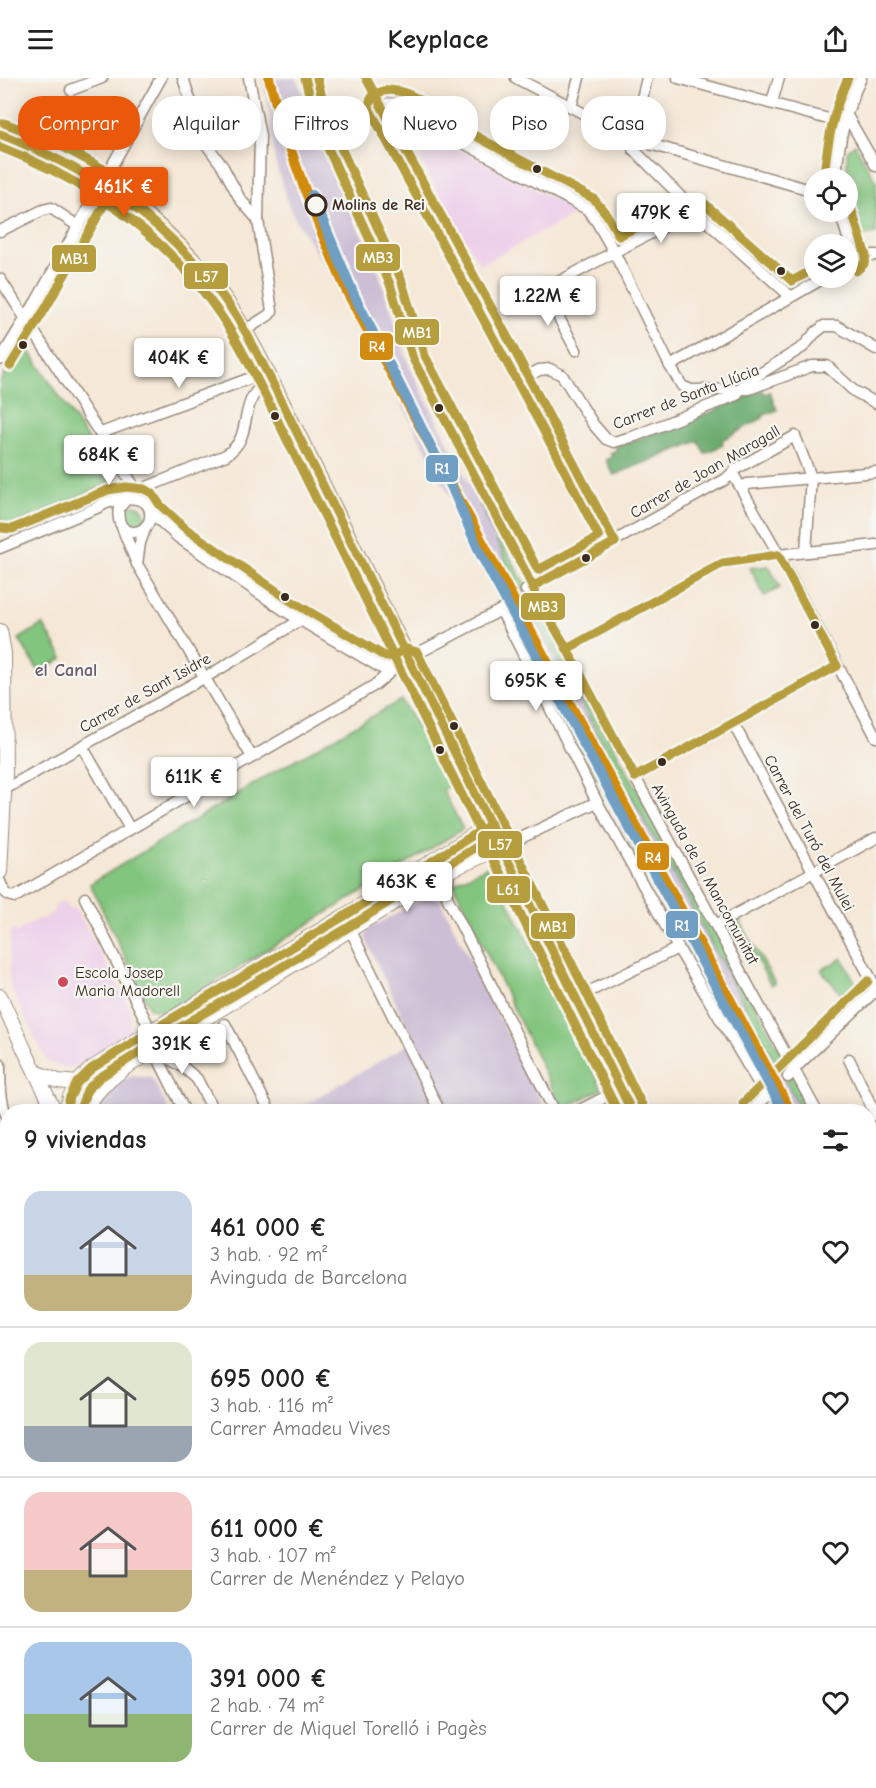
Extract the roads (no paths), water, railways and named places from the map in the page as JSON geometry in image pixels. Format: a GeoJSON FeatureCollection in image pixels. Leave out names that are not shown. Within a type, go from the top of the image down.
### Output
{"type":"FeatureCollection","features":[{"type":"Feature","properties":{"kind":"main road"},"geometry":{"type":"LineString","coordinates":[[0,134],[46,152],[103,183],[142,211],[182,248],[219,292],[269,376],[402,665],[491,824],[628,1104]]}},
{"type":"Feature","properties":{"kind":"street"},"geometry":{"type":"LineString","coordinates":[[71,90],[102,78]]}},
{"type":"Feature","properties":{"kind":"street"},"geometry":{"type":"LineString","coordinates":[[0,360],[37,300],[161,78]]}},
{"type":"Feature","properties":{"kind":"street"},"geometry":{"type":"LineString","coordinates":[[183,78],[204,141],[223,167],[240,199],[258,220]]}},
{"type":"Feature","properties":{"kind":"street"},"geometry":{"type":"LineString","coordinates":[[244,331],[272,311],[258,220],[260,136],[249,78]]}},
{"type":"Feature","properties":{"kind":"street","name":"Avinguda de la Mancomunitat"},"geometry":{"type":"LineString","coordinates":[[305,78],[326,144],[390,284],[416,364],[525,571],[529,589],[567,649],[716,926],[791,1073],[812,1104]]}},
{"type":"Feature","properties":{"kind":"street"},"geometry":{"type":"LineString","coordinates":[[366,78],[528,376],[615,542]]}},
{"type":"Feature","properties":{"kind":"street"},"geometry":{"type":"LineString","coordinates":[[516,78],[581,112]]}},
{"type":"Feature","properties":{"kind":"street"},"geometry":{"type":"LineString","coordinates":[[571,107],[579,78]]}},
{"type":"Feature","properties":{"kind":"street"},"geometry":{"type":"LineString","coordinates":[[643,96],[647,78]]}},
{"type":"Feature","properties":{"kind":"street"},"geometry":{"type":"LineString","coordinates":[[678,78],[711,82],[772,102],[845,118],[876,166]]}},
{"type":"Feature","properties":{"kind":"street"},"geometry":{"type":"LineString","coordinates":[[772,102],[779,78]]}},
{"type":"Feature","properties":{"kind":"street"},"geometry":{"type":"LineString","coordinates":[[837,168],[845,118],[861,78]]}},
{"type":"Feature","properties":{"kind":"street"},"geometry":{"type":"LineString","coordinates":[[381,104],[396,103],[408,107],[447,134],[587,209],[614,252],[682,386],[691,390],[742,388],[745,383],[803,347],[824,326],[837,326],[876,349]]}},
{"type":"Feature","properties":{"kind":"street"},"geometry":{"type":"LineString","coordinates":[[666,149],[804,188]]}},
{"type":"Feature","properties":{"kind":"street"},"geometry":{"type":"LineString","coordinates":[[634,150],[695,211],[790,296]]}},
{"type":"Feature","properties":{"kind":"street"},"geometry":{"type":"LineString","coordinates":[[0,231],[51,208],[78,226]]}},
{"type":"Feature","properties":{"kind":"street"},"geometry":{"type":"LineString","coordinates":[[576,350],[544,290],[695,211]]}},
{"type":"Feature","properties":{"kind":"street"},"geometry":{"type":"LineString","coordinates":[[858,259],[876,256]]}},
{"type":"Feature","properties":{"kind":"street"},"geometry":{"type":"LineString","coordinates":[[0,279],[101,434],[131,496],[141,500],[150,512],[180,538],[299,621],[378,667],[386,670],[402,665]]}},
{"type":"Feature","properties":{"kind":"street"},"geometry":{"type":"LineString","coordinates":[[670,366],[805,288]]}},
{"type":"Feature","properties":{"kind":"street","name":"Carrer de Santa Llúcia"},"geometry":{"type":"LineString","coordinates":[[528,376],[539,370],[550,369],[562,375],[593,424],[606,439],[614,442],[636,436],[730,398],[742,388],[812,366],[821,365],[832,369],[854,391],[876,403]]}},
{"type":"Feature","properties":{"kind":"street"},"geometry":{"type":"LineString","coordinates":[[101,434],[269,376]]}},
{"type":"Feature","properties":{"kind":"street"},"geometry":{"type":"LineString","coordinates":[[0,544],[14,541],[111,501],[131,496],[226,455],[234,450],[243,435],[253,397],[269,376]]}},
{"type":"Feature","properties":{"kind":"street","name":"Carrer de Joan Maragall"},"geometry":{"type":"LineString","coordinates":[[529,589],[726,479],[736,469],[795,436],[811,477],[806,552]]}},
{"type":"Feature","properties":{"kind":"street"},"geometry":{"type":"LineString","coordinates":[[742,489],[747,484],[876,472]]}},
{"type":"Feature","properties":{"kind":"street"},"geometry":{"type":"LineString","coordinates":[[733,474],[876,737]]}},
{"type":"Feature","properties":{"kind":"street"},"geometry":{"type":"LineString","coordinates":[[131,496],[119,508],[120,525],[126,530],[137,532],[146,526]]}},
{"type":"Feature","properties":{"kind":"street"},"geometry":{"type":"LineString","coordinates":[[99,507],[112,511],[137,564],[252,758]]}},
{"type":"Feature","properties":{"kind":"street"},"geometry":{"type":"LineString","coordinates":[[137,564],[140,543],[149,522],[150,512]]}},
{"type":"Feature","properties":{"kind":"street"},"geometry":{"type":"LineString","coordinates":[[567,649],[723,563],[876,545]]}},
{"type":"Feature","properties":{"kind":"street"},"geometry":{"type":"LineString","coordinates":[[0,882],[4,892],[15,897],[375,685],[424,650],[503,606],[597,802],[678,948],[769,1094],[759,1104]]}},
{"type":"Feature","properties":{"kind":"street","name":"Carrer de Sant Isidre"},"geometry":{"type":"LineString","coordinates":[[5,789],[203,678],[299,621]]}},
{"type":"Feature","properties":{"kind":"street"},"geometry":{"type":"LineString","coordinates":[[0,631],[4,653],[5,789],[0,872]]}},
{"type":"Feature","properties":{"kind":"street"},"geometry":{"type":"LineString","coordinates":[[635,777],[837,666]]}},
{"type":"Feature","properties":{"kind":"street","name":"Carrer del Turó del Mulei"},"geometry":{"type":"LineString","coordinates":[[733,723],[876,989]]}},
{"type":"Feature","properties":{"kind":"street"},"geometry":{"type":"LineString","coordinates":[[82,746],[130,829]]}},
{"type":"Feature","properties":{"kind":"street"},"geometry":{"type":"LineString","coordinates":[[90,1104],[94,1096],[112,1078],[154,1050],[439,875],[597,802]]}},
{"type":"Feature","properties":{"kind":"street"},"geometry":{"type":"LineString","coordinates":[[68,1104],[77,1083],[91,1069],[491,824]]}},
{"type":"Feature","properties":{"kind":"street"},"geometry":{"type":"LineString","coordinates":[[716,926],[876,838]]}},
{"type":"Feature","properties":{"kind":"street"},"geometry":{"type":"LineString","coordinates":[[450,870],[446,889],[447,897],[551,1104]]}},
{"type":"Feature","properties":{"kind":"street"},"geometry":{"type":"LineString","coordinates":[[84,898],[151,1031],[154,1050],[181,1104]]}},
{"type":"Feature","properties":{"kind":"street"},"geometry":{"type":"LineString","coordinates":[[343,916],[436,1104]]}},
{"type":"Feature","properties":{"kind":"street"},"geometry":{"type":"LineString","coordinates":[[576,998],[678,948]]}},
{"type":"Feature","properties":{"kind":"street"},"geometry":{"type":"LineString","coordinates":[[791,1073],[876,989]]}},
{"type":"Feature","properties":{"kind":"street"},"geometry":{"type":"LineString","coordinates":[[0,996],[51,1104]]}},
{"type":"Feature","properties":{"kind":"street"},"geometry":{"type":"LineString","coordinates":[[225,1024],[266,1104]]}},
{"type":"Feature","properties":{"kind":"street"},"geometry":{"type":"LineString","coordinates":[[154,1050],[183,1067],[197,1079],[210,1104]]}},
{"type":"Feature","properties":{"kind":"street"},"geometry":{"type":"LineString","coordinates":[[849,1059],[870,1104]]}},
{"type":"Feature","properties":{"kind":"street"},"geometry":{"type":"LineString","coordinates":[[0,1064],[1,1104]]}},
{"type":"Feature","properties":{"kind":"street"},"geometry":{"type":"LineString","coordinates":[[36,1072],[58,1081],[77,1083],[112,1078]]}},
{"type":"Feature","properties":{"kind":"street"},"geometry":{"type":"LineString","coordinates":[[592,1104],[621,1089]]}},
{"type":"Feature","properties":{"kind":"tunnel"},"geometry":{"type":"LineString","coordinates":[[506,602],[526,591]]}},
{"type":"Feature","properties":{"kind":"tunnel"},"geometry":{"type":"LineString","coordinates":[[772,1091],[788,1077]]}},
{"type":"Feature","properties":{"kind":"place","name":"Molins de Rei"},"geometry":{"type":"Point","coordinates":[316,205]}},
{"type":"Feature","properties":{"kind":"place","name":"Escola Josep Maria Madorell"},"geometry":{"type":"Point","coordinates":[63,982]}},
{"type":"Feature","properties":{"kind":"district","name":"el Canal"},"geometry":{"type":"Point","coordinates":[66,670]}}]}
